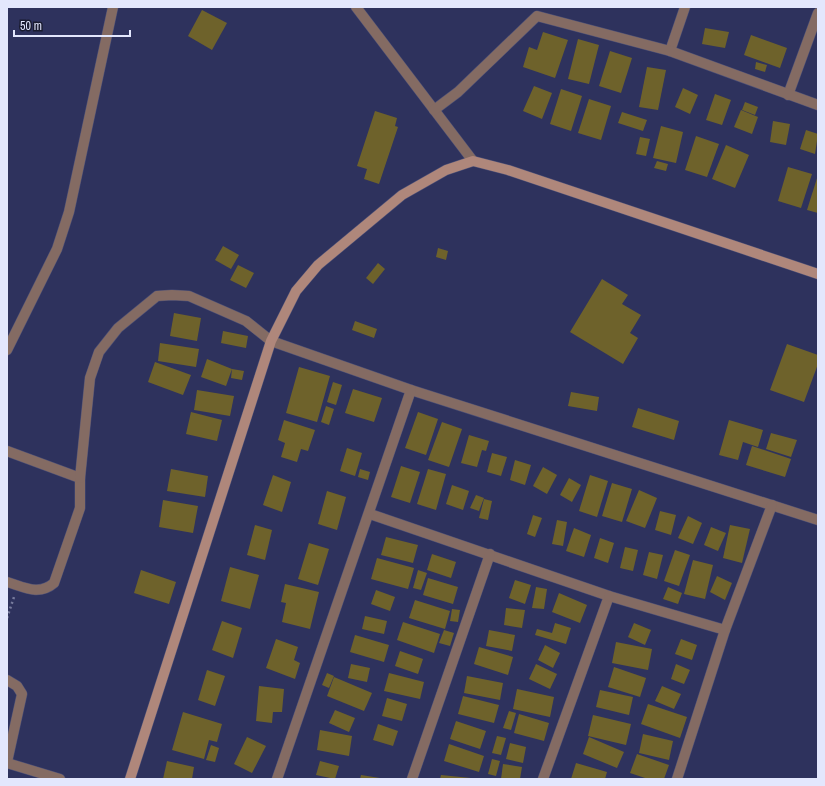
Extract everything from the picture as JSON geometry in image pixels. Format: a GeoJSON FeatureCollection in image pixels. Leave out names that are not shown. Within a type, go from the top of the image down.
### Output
{"type":"FeatureCollection","features":[{"type":"Feature","properties":{"kind":"street"},"geometry":{"type":"LineString","coordinates":[[7,350],[57,249],[69,212],[113,7]]}},
{"type":"Feature","properties":{"kind":"street"},"geometry":{"type":"LineString","coordinates":[[356,7],[473,161]]}},
{"type":"Feature","properties":{"kind":"street"},"geometry":{"type":"LineString","coordinates":[[670,51],[684,7]]}},
{"type":"Feature","properties":{"kind":"street"},"geometry":{"type":"LineString","coordinates":[[788,95],[818,13]]}},
{"type":"Feature","properties":{"kind":"street"},"geometry":{"type":"LineString","coordinates":[[434,110],[458,92],[537,16],[670,51],[818,105]]}},
{"type":"Feature","properties":{"kind":"street"},"geometry":{"type":"LineString","coordinates":[[130,779],[271,341],[296,291],[318,265],[402,195],[446,170],[473,161],[508,170],[818,274]]}},
{"type":"Feature","properties":{"kind":"street"},"geometry":{"type":"LineString","coordinates":[[7,582],[41,591],[49,588],[54,583],[80,508],[80,478],[90,378],[100,352],[118,328],[156,296],[172,294],[190,296],[246,321],[271,341],[411,390],[818,520]]}},
{"type":"Feature","properties":{"kind":"street"},"geometry":{"type":"LineString","coordinates":[[277,779],[370,514],[411,390]]}},
{"type":"Feature","properties":{"kind":"street"},"geometry":{"type":"LineString","coordinates":[[7,451],[80,478]]}},
{"type":"Feature","properties":{"kind":"street"},"geometry":{"type":"LineString","coordinates":[[677,779],[725,630],[772,505]]}},
{"type":"Feature","properties":{"kind":"street"},"geometry":{"type":"LineString","coordinates":[[370,514],[609,596],[725,630]]}},
{"type":"Feature","properties":{"kind":"street"},"geometry":{"type":"LineString","coordinates":[[412,779],[490,554]]}},
{"type":"Feature","properties":{"kind":"street"},"geometry":{"type":"LineString","coordinates":[[544,779],[609,596]]}},
{"type":"Feature","properties":{"kind":"street"},"geometry":{"type":"LineString","coordinates":[[7,680],[16,686],[22,694],[7,762],[60,779]]}},
{"type":"Feature","properties":{"kind":"path"},"geometry":{"type":"LineString","coordinates":[[7,618],[17,585]]}},
{"type":"Feature","properties":{"kind":"building"},"geometry":{"type":"Polygon","coordinates":[[[202,10],[227,23],[212,50],[188,36],[202,10]]]}},
{"type":"Feature","properties":{"kind":"building"},"geometry":{"type":"Polygon","coordinates":[[[705,28],[729,32],[725,48],[702,44],[705,28]]]}},
{"type":"Feature","properties":{"kind":"building"},"geometry":{"type":"Polygon","coordinates":[[[543,32],[568,40],[555,78],[523,67],[529,47],[537,50],[543,32]]]}},
{"type":"Feature","properties":{"kind":"building"},"geometry":{"type":"Polygon","coordinates":[[[751,35],[787,48],[780,68],[744,55],[751,35]]]}},
{"type":"Feature","properties":{"kind":"building"},"geometry":{"type":"Polygon","coordinates":[[[578,39],[599,45],[589,84],[568,79],[578,39]]]}},
{"type":"Feature","properties":{"kind":"building"},"geometry":{"type":"Polygon","coordinates":[[[610,51],[632,58],[621,93],[599,86],[610,51]]]}},
{"type":"Feature","properties":{"kind":"building"},"geometry":{"type":"Polygon","coordinates":[[[756,62],[767,65],[765,72],[755,69],[756,62]]]}},
{"type":"Feature","properties":{"kind":"building"},"geometry":{"type":"Polygon","coordinates":[[[647,67],[666,70],[658,110],[639,107],[647,67]]]}},
{"type":"Feature","properties":{"kind":"building"},"geometry":{"type":"Polygon","coordinates":[[[534,86],[552,93],[542,119],[523,111],[534,86]]]}},
{"type":"Feature","properties":{"kind":"building"},"geometry":{"type":"Polygon","coordinates":[[[683,88],[698,95],[690,114],[675,107],[683,88]]]}},
{"type":"Feature","properties":{"kind":"building"},"geometry":{"type":"Polygon","coordinates":[[[561,89],[582,96],[571,131],[550,124],[561,89]]]}},
{"type":"Feature","properties":{"kind":"building"},"geometry":{"type":"Polygon","coordinates":[[[715,94],[731,100],[722,125],[706,120],[715,94]]]}},
{"type":"Feature","properties":{"kind":"building"},"geometry":{"type":"Polygon","coordinates":[[[589,99],[611,106],[601,140],[578,133],[589,99]]]}},
{"type":"Feature","properties":{"kind":"building"},"geometry":{"type":"Polygon","coordinates":[[[745,102],[758,107],[755,115],[742,110],[745,102]]]}},
{"type":"Feature","properties":{"kind":"building"},"geometry":{"type":"Polygon","coordinates":[[[741,110],[758,117],[752,134],[734,127],[741,110]]]}},
{"type":"Feature","properties":{"kind":"building"},"geometry":{"type":"Polygon","coordinates":[[[375,111],[397,118],[395,126],[398,127],[379,184],[364,179],[367,169],[357,166],[375,111]]]}},
{"type":"Feature","properties":{"kind":"building"},"geometry":{"type":"Polygon","coordinates":[[[622,112],[647,120],[643,131],[618,123],[622,112]]]}},
{"type":"Feature","properties":{"kind":"building"},"geometry":{"type":"Polygon","coordinates":[[[773,121],[790,124],[786,145],[770,142],[773,121]]]}},
{"type":"Feature","properties":{"kind":"building"},"geometry":{"type":"Polygon","coordinates":[[[661,126],[683,132],[676,163],[653,158],[661,126]]]}},
{"type":"Feature","properties":{"kind":"building"},"geometry":{"type":"Polygon","coordinates":[[[806,130],[818,134],[815,154],[800,149],[806,130]]]}},
{"type":"Feature","properties":{"kind":"building"},"geometry":{"type":"Polygon","coordinates":[[[696,136],[719,144],[707,177],[685,170],[696,136]]]}},
{"type":"Feature","properties":{"kind":"building"},"geometry":{"type":"Polygon","coordinates":[[[640,137],[650,139],[646,156],[636,154],[640,137]]]}},
{"type":"Feature","properties":{"kind":"building"},"geometry":{"type":"Polygon","coordinates":[[[726,145],[749,155],[735,188],[712,179],[726,145]]]}},
{"type":"Feature","properties":{"kind":"building"},"geometry":{"type":"Polygon","coordinates":[[[657,161],[668,164],[666,171],[654,168],[657,161]]]}},
{"type":"Feature","properties":{"kind":"building"},"geometry":{"type":"Polygon","coordinates":[[[788,167],[812,174],[801,208],[778,201],[788,167]]]}},
{"type":"Feature","properties":{"kind":"building"},"geometry":{"type":"Polygon","coordinates":[[[818,175],[818,213],[807,210],[818,175]]]}},
{"type":"Feature","properties":{"kind":"building"},"geometry":{"type":"Polygon","coordinates":[[[223,246],[239,255],[231,269],[215,260],[223,246]]]}},
{"type":"Feature","properties":{"kind":"building"},"geometry":{"type":"Polygon","coordinates":[[[438,248],[448,251],[446,260],[436,257],[438,248]]]}},
{"type":"Feature","properties":{"kind":"building"},"geometry":{"type":"Polygon","coordinates":[[[378,263],[385,269],[373,284],[366,278],[378,263]]]}},
{"type":"Feature","properties":{"kind":"building"},"geometry":{"type":"Polygon","coordinates":[[[238,265],[254,273],[246,288],[230,280],[238,265]]]}},
{"type":"Feature","properties":{"kind":"building"},"geometry":{"type":"Polygon","coordinates":[[[602,279],[628,295],[622,304],[641,315],[630,333],[638,338],[623,364],[570,332],[602,279]]]}},
{"type":"Feature","properties":{"kind":"building"},"geometry":{"type":"Polygon","coordinates":[[[174,313],[201,318],[197,341],[170,336],[174,313]]]}},
{"type":"Feature","properties":{"kind":"building"},"geometry":{"type":"Polygon","coordinates":[[[355,321],[377,329],[374,338],[352,330],[355,321]]]}},
{"type":"Feature","properties":{"kind":"building"},"geometry":{"type":"Polygon","coordinates":[[[223,331],[248,336],[246,348],[221,343],[223,331]]]}},
{"type":"Feature","properties":{"kind":"building"},"geometry":{"type":"Polygon","coordinates":[[[160,343],[199,349],[196,367],[158,361],[160,343]]]}},
{"type":"Feature","properties":{"kind":"building"},"geometry":{"type":"Polygon","coordinates":[[[787,344],[818,355],[818,364],[804,402],[770,390],[787,344]]]}},
{"type":"Feature","properties":{"kind":"building"},"geometry":{"type":"Polygon","coordinates":[[[207,359],[232,369],[226,386],[201,377],[207,359]]]}},
{"type":"Feature","properties":{"kind":"building"},"geometry":{"type":"Polygon","coordinates":[[[155,362],[191,375],[183,395],[148,382],[155,362]]]}},
{"type":"Feature","properties":{"kind":"building"},"geometry":{"type":"Polygon","coordinates":[[[299,367],[330,376],[317,422],[286,413],[299,367]]]}},
{"type":"Feature","properties":{"kind":"building"},"geometry":{"type":"Polygon","coordinates":[[[232,369],[244,371],[242,380],[231,378],[232,369]]]}},
{"type":"Feature","properties":{"kind":"building"},"geometry":{"type":"Polygon","coordinates":[[[333,382],[342,385],[336,405],[327,402],[333,382]]]}},
{"type":"Feature","properties":{"kind":"building"},"geometry":{"type":"Polygon","coordinates":[[[353,389],[382,398],[374,422],[345,413],[353,389]]]}},
{"type":"Feature","properties":{"kind":"building"},"geometry":{"type":"Polygon","coordinates":[[[197,390],[234,396],[230,416],[194,410],[197,390]]]}},
{"type":"Feature","properties":{"kind":"building"},"geometry":{"type":"Polygon","coordinates":[[[571,392],[599,397],[597,411],[568,406],[571,392]]]}},
{"type":"Feature","properties":{"kind":"building"},"geometry":{"type":"Polygon","coordinates":[[[326,406],[334,409],[329,425],[321,422],[326,406]]]}},
{"type":"Feature","properties":{"kind":"building"},"geometry":{"type":"Polygon","coordinates":[[[638,408],[679,421],[674,440],[632,427],[638,408]]]}},
{"type":"Feature","properties":{"kind":"building"},"geometry":{"type":"Polygon","coordinates":[[[191,412],[222,420],[217,441],[186,434],[191,412]]]}},
{"type":"Feature","properties":{"kind":"building"},"geometry":{"type":"Polygon","coordinates":[[[418,412],[438,419],[426,455],[405,448],[418,412]]]}},
{"type":"Feature","properties":{"kind":"building"},"geometry":{"type":"Polygon","coordinates":[[[284,420],[315,430],[308,451],[301,449],[297,462],[281,457],[285,443],[278,440],[284,420]]]}},
{"type":"Feature","properties":{"kind":"building"},"geometry":{"type":"Polygon","coordinates":[[[729,420],[763,430],[758,447],[743,442],[738,460],[719,455],[729,420]]]}},
{"type":"Feature","properties":{"kind":"building"},"geometry":{"type":"Polygon","coordinates":[[[442,422],[462,429],[449,467],[428,460],[442,422]]]}},
{"type":"Feature","properties":{"kind":"building"},"geometry":{"type":"Polygon","coordinates":[[[771,433],[797,440],[791,457],[766,449],[771,433]]]}},
{"type":"Feature","properties":{"kind":"building"},"geometry":{"type":"Polygon","coordinates":[[[469,435],[489,441],[486,451],[482,450],[477,467],[461,463],[469,435]]]}},
{"type":"Feature","properties":{"kind":"building"},"geometry":{"type":"Polygon","coordinates":[[[752,446],[791,459],[785,477],[746,465],[752,446]]]}},
{"type":"Feature","properties":{"kind":"building"},"geometry":{"type":"Polygon","coordinates":[[[347,448],[362,453],[355,476],[340,471],[347,448]]]}},
{"type":"Feature","properties":{"kind":"building"},"geometry":{"type":"Polygon","coordinates":[[[492,453],[507,457],[501,476],[487,472],[492,453]]]}},
{"type":"Feature","properties":{"kind":"building"},"geometry":{"type":"Polygon","coordinates":[[[515,460],[531,465],[525,485],[510,480],[515,460]]]}},
{"type":"Feature","properties":{"kind":"building"},"geometry":{"type":"Polygon","coordinates":[[[401,466],[420,472],[410,503],[391,497],[401,466]]]}},
{"type":"Feature","properties":{"kind":"building"},"geometry":{"type":"Polygon","coordinates":[[[543,467],[557,475],[547,494],[533,486],[543,467]]]}},
{"type":"Feature","properties":{"kind":"building"},"geometry":{"type":"Polygon","coordinates":[[[171,469],[208,476],[205,497],[167,491],[171,469]]]}},
{"type":"Feature","properties":{"kind":"building"},"geometry":{"type":"Polygon","coordinates":[[[360,469],[370,472],[368,480],[358,477],[360,469]]]}},
{"type":"Feature","properties":{"kind":"building"},"geometry":{"type":"Polygon","coordinates":[[[428,469],[446,474],[436,510],[417,504],[428,469]]]}},
{"type":"Feature","properties":{"kind":"building"},"geometry":{"type":"Polygon","coordinates":[[[273,475],[291,482],[282,512],[263,505],[273,475]]]}},
{"type":"Feature","properties":{"kind":"building"},"geometry":{"type":"Polygon","coordinates":[[[590,475],[608,481],[597,517],[579,511],[590,475]]]}},
{"type":"Feature","properties":{"kind":"building"},"geometry":{"type":"Polygon","coordinates":[[[569,478],[581,485],[572,502],[560,495],[569,478]]]}},
{"type":"Feature","properties":{"kind":"building"},"geometry":{"type":"Polygon","coordinates":[[[612,483],[632,489],[622,522],[602,516],[612,483]]]}},
{"type":"Feature","properties":{"kind":"building"},"geometry":{"type":"Polygon","coordinates":[[[452,485],[469,491],[463,510],[446,504],[452,485]]]}},
{"type":"Feature","properties":{"kind":"building"},"geometry":{"type":"Polygon","coordinates":[[[639,490],[657,498],[645,528],[626,521],[639,490]]]}},
{"type":"Feature","properties":{"kind":"building"},"geometry":{"type":"Polygon","coordinates":[[[327,491],[346,497],[337,530],[318,524],[327,491]]]}},
{"type":"Feature","properties":{"kind":"building"},"geometry":{"type":"Polygon","coordinates":[[[476,495],[484,498],[479,511],[470,508],[476,495]]]}},
{"type":"Feature","properties":{"kind":"building"},"geometry":{"type":"Polygon","coordinates":[[[484,499],[492,501],[488,520],[479,518],[484,499]]]}},
{"type":"Feature","properties":{"kind":"building"},"geometry":{"type":"Polygon","coordinates":[[[163,500],[198,506],[193,533],[159,527],[163,500]]]}},
{"type":"Feature","properties":{"kind":"building"},"geometry":{"type":"Polygon","coordinates":[[[660,511],[676,515],[671,535],[655,530],[660,511]]]}},
{"type":"Feature","properties":{"kind":"building"},"geometry":{"type":"Polygon","coordinates":[[[533,515],[542,518],[535,537],[527,534],[533,515]]]}},
{"type":"Feature","properties":{"kind":"building"},"geometry":{"type":"Polygon","coordinates":[[[688,516],[702,523],[693,544],[678,538],[688,516]]]}},
{"type":"Feature","properties":{"kind":"building"},"geometry":{"type":"Polygon","coordinates":[[[557,520],[567,522],[563,546],[552,544],[557,520]]]}},
{"type":"Feature","properties":{"kind":"building"},"geometry":{"type":"Polygon","coordinates":[[[255,525],[272,530],[265,560],[247,555],[255,525]]]}},
{"type":"Feature","properties":{"kind":"building"},"geometry":{"type":"Polygon","coordinates":[[[730,525],[750,529],[742,563],[723,558],[730,525]]]}},
{"type":"Feature","properties":{"kind":"building"},"geometry":{"type":"Polygon","coordinates":[[[711,527],[726,533],[718,551],[704,545],[711,527]]]}},
{"type":"Feature","properties":{"kind":"building"},"geometry":{"type":"Polygon","coordinates":[[[574,528],[591,535],[584,557],[566,551],[574,528]]]}},
{"type":"Feature","properties":{"kind":"building"},"geometry":{"type":"Polygon","coordinates":[[[386,537],[418,545],[413,563],[381,555],[386,537]]]}},
{"type":"Feature","properties":{"kind":"building"},"geometry":{"type":"Polygon","coordinates":[[[600,538],[614,543],[608,563],[594,558],[600,538]]]}},
{"type":"Feature","properties":{"kind":"building"},"geometry":{"type":"Polygon","coordinates":[[[309,543],[329,549],[318,585],[298,579],[309,543]]]}},
{"type":"Feature","properties":{"kind":"building"},"geometry":{"type":"Polygon","coordinates":[[[625,547],[638,550],[633,571],[620,568],[625,547]]]}},
{"type":"Feature","properties":{"kind":"building"},"geometry":{"type":"Polygon","coordinates":[[[675,550],[690,555],[679,586],[664,581],[675,550]]]}},
{"type":"Feature","properties":{"kind":"building"},"geometry":{"type":"Polygon","coordinates":[[[649,552],[663,555],[657,579],[643,575],[649,552]]]}},
{"type":"Feature","properties":{"kind":"building"},"geometry":{"type":"Polygon","coordinates":[[[432,554],[456,562],[451,578],[427,570],[432,554]]]}},
{"type":"Feature","properties":{"kind":"building"},"geometry":{"type":"Polygon","coordinates":[[[377,558],[414,568],[408,589],[371,579],[377,558]]]}},
{"type":"Feature","properties":{"kind":"building"},"geometry":{"type":"Polygon","coordinates":[[[693,560],[713,565],[705,599],[684,594],[693,560]]]}},
{"type":"Feature","properties":{"kind":"building"},"geometry":{"type":"Polygon","coordinates":[[[230,567],[259,575],[250,609],[221,601],[230,567]]]}},
{"type":"Feature","properties":{"kind":"building"},"geometry":{"type":"Polygon","coordinates":[[[141,570],[176,582],[169,604],[134,593],[141,570]]]}},
{"type":"Feature","properties":{"kind":"building"},"geometry":{"type":"Polygon","coordinates":[[[418,570],[427,573],[421,590],[413,588],[418,570]]]}},
{"type":"Feature","properties":{"kind":"building"},"geometry":{"type":"Polygon","coordinates":[[[717,576],[732,583],[725,600],[710,592],[717,576]]]}},
{"type":"Feature","properties":{"kind":"building"},"geometry":{"type":"Polygon","coordinates":[[[428,578],[458,587],[453,604],[423,595],[428,578]]]}},
{"type":"Feature","properties":{"kind":"building"},"geometry":{"type":"Polygon","coordinates":[[[515,580],[531,585],[525,604],[509,598],[515,580]]]}},
{"type":"Feature","properties":{"kind":"building"},"geometry":{"type":"Polygon","coordinates":[[[285,584],[319,592],[310,629],[282,622],[286,603],[281,602],[285,584]]]}},
{"type":"Feature","properties":{"kind":"building"},"geometry":{"type":"Polygon","coordinates":[[[536,587],[547,589],[544,609],[532,608],[536,587]]]}},
{"type":"Feature","properties":{"kind":"building"},"geometry":{"type":"Polygon","coordinates":[[[668,587],[682,593],[678,604],[663,599],[668,587]]]}},
{"type":"Feature","properties":{"kind":"building"},"geometry":{"type":"Polygon","coordinates":[[[376,590],[395,597],[390,611],[371,604],[376,590]]]}},
{"type":"Feature","properties":{"kind":"building"},"geometry":{"type":"Polygon","coordinates":[[[559,593],[587,605],[580,623],[552,612],[559,593]]]}},
{"type":"Feature","properties":{"kind":"building"},"geometry":{"type":"Polygon","coordinates":[[[415,600],[450,611],[445,629],[409,618],[415,600]]]}},
{"type":"Feature","properties":{"kind":"building"},"geometry":{"type":"Polygon","coordinates":[[[506,608],[525,610],[522,628],[504,625],[506,608]]]}},
{"type":"Feature","properties":{"kind":"building"},"geometry":{"type":"Polygon","coordinates":[[[452,609],[460,610],[458,622],[450,621],[452,609]]]}},
{"type":"Feature","properties":{"kind":"building"},"geometry":{"type":"Polygon","coordinates":[[[365,616],[387,621],[384,634],[362,629],[365,616]]]}},
{"type":"Feature","properties":{"kind":"building"},"geometry":{"type":"Polygon","coordinates":[[[222,621],[242,628],[233,658],[212,650],[222,621]]]}},
{"type":"Feature","properties":{"kind":"building"},"geometry":{"type":"Polygon","coordinates":[[[403,622],[440,634],[434,653],[397,640],[403,622]]]}},
{"type":"Feature","properties":{"kind":"building"},"geometry":{"type":"Polygon","coordinates":[[[555,623],[571,628],[566,644],[535,635],[537,629],[552,633],[555,623]]]}},
{"type":"Feature","properties":{"kind":"building"},"geometry":{"type":"Polygon","coordinates":[[[634,623],[651,630],[645,645],[628,637],[634,623]]]}},
{"type":"Feature","properties":{"kind":"building"},"geometry":{"type":"Polygon","coordinates":[[[444,630],[454,633],[450,646],[439,643],[444,630]]]}},
{"type":"Feature","properties":{"kind":"building"},"geometry":{"type":"Polygon","coordinates":[[[489,630],[515,635],[512,651],[486,646],[489,630]]]}},
{"type":"Feature","properties":{"kind":"building"},"geometry":{"type":"Polygon","coordinates":[[[355,635],[389,645],[384,662],[350,652],[355,635]]]}},
{"type":"Feature","properties":{"kind":"building"},"geometry":{"type":"Polygon","coordinates":[[[276,639],[298,647],[294,660],[300,663],[295,679],[266,668],[276,639]]]}},
{"type":"Feature","properties":{"kind":"building"},"geometry":{"type":"Polygon","coordinates":[[[681,639],[697,645],[692,660],[675,654],[681,639]]]}},
{"type":"Feature","properties":{"kind":"building"},"geometry":{"type":"Polygon","coordinates":[[[616,642],[652,649],[648,670],[612,663],[616,642]]]}},
{"type":"Feature","properties":{"kind":"building"},"geometry":{"type":"Polygon","coordinates":[[[545,645],[560,653],[553,668],[538,660],[545,645]]]}},
{"type":"Feature","properties":{"kind":"building"},"geometry":{"type":"Polygon","coordinates":[[[479,647],[513,657],[508,675],[474,664],[479,647]]]}},
{"type":"Feature","properties":{"kind":"building"},"geometry":{"type":"Polygon","coordinates":[[[400,651],[423,659],[418,674],[395,666],[400,651]]]}},
{"type":"Feature","properties":{"kind":"building"},"geometry":{"type":"Polygon","coordinates":[[[351,664],[370,668],[367,682],[348,678],[351,664]]]}},
{"type":"Feature","properties":{"kind":"building"},"geometry":{"type":"Polygon","coordinates":[[[536,664],[557,674],[550,689],[529,679],[536,664]]]}},
{"type":"Feature","properties":{"kind":"building"},"geometry":{"type":"Polygon","coordinates":[[[676,664],[690,670],[684,684],[671,679],[676,664]]]}},
{"type":"Feature","properties":{"kind":"building"},"geometry":{"type":"Polygon","coordinates":[[[614,667],[646,678],[640,697],[608,687],[614,667]]]}},
{"type":"Feature","properties":{"kind":"building"},"geometry":{"type":"Polygon","coordinates":[[[207,670],[225,676],[215,706],[198,700],[207,670]]]}},
{"type":"Feature","properties":{"kind":"building"},"geometry":{"type":"Polygon","coordinates":[[[327,673],[334,676],[329,688],[322,685],[327,673]]]}},
{"type":"Feature","properties":{"kind":"building"},"geometry":{"type":"Polygon","coordinates":[[[389,673],[424,682],[420,699],[384,691],[389,673]]]}},
{"type":"Feature","properties":{"kind":"building"},"geometry":{"type":"Polygon","coordinates":[[[467,676],[503,683],[500,700],[464,693],[467,676]]]}},
{"type":"Feature","properties":{"kind":"building"},"geometry":{"type":"Polygon","coordinates":[[[334,677],[372,693],[364,711],[327,696],[334,677]]]}},
{"type":"Feature","properties":{"kind":"building"},"geometry":{"type":"Polygon","coordinates":[[[259,686],[284,689],[282,712],[273,712],[272,723],[256,721],[259,686]]]}},
{"type":"Feature","properties":{"kind":"building"},"geometry":{"type":"Polygon","coordinates":[[[662,686],[681,694],[674,709],[655,701],[662,686]]]}},
{"type":"Feature","properties":{"kind":"building"},"geometry":{"type":"Polygon","coordinates":[[[517,689],[554,697],[550,717],[513,709],[517,689]]]}},
{"type":"Feature","properties":{"kind":"building"},"geometry":{"type":"Polygon","coordinates":[[[600,690],[633,697],[629,715],[596,707],[600,690]]]}},
{"type":"Feature","properties":{"kind":"building"},"geometry":{"type":"Polygon","coordinates":[[[463,696],[499,705],[494,723],[458,714],[463,696]]]}},
{"type":"Feature","properties":{"kind":"building"},"geometry":{"type":"Polygon","coordinates":[[[387,698],[407,704],[402,721],[382,716],[387,698]]]}},
{"type":"Feature","properties":{"kind":"building"},"geometry":{"type":"Polygon","coordinates":[[[648,704],[687,717],[680,738],[641,724],[648,704]]]}},
{"type":"Feature","properties":{"kind":"building"},"geometry":{"type":"Polygon","coordinates":[[[335,710],[355,718],[349,732],[329,723],[335,710]]]}},
{"type":"Feature","properties":{"kind":"building"},"geometry":{"type":"Polygon","coordinates":[[[509,711],[516,713],[511,730],[503,728],[509,711]]]}},
{"type":"Feature","properties":{"kind":"building"},"geometry":{"type":"Polygon","coordinates":[[[183,712],[222,724],[217,742],[209,740],[204,759],[172,750],[183,712]]]}},
{"type":"Feature","properties":{"kind":"building"},"geometry":{"type":"Polygon","coordinates":[[[519,714],[549,723],[544,741],[514,733],[519,714]]]}},
{"type":"Feature","properties":{"kind":"building"},"geometry":{"type":"Polygon","coordinates":[[[593,715],[631,724],[626,745],[588,736],[593,715]]]}},
{"type":"Feature","properties":{"kind":"building"},"geometry":{"type":"Polygon","coordinates":[[[456,721],[486,731],[480,749],[450,739],[456,721]]]}},
{"type":"Feature","properties":{"kind":"building"},"geometry":{"type":"Polygon","coordinates":[[[378,724],[398,731],[393,746],[373,740],[378,724]]]}},
{"type":"Feature","properties":{"kind":"building"},"geometry":{"type":"Polygon","coordinates":[[[320,730],[352,736],[349,756],[317,750],[320,730]]]}},
{"type":"Feature","properties":{"kind":"building"},"geometry":{"type":"Polygon","coordinates":[[[643,734],[673,741],[669,760],[639,753],[643,734]]]}},
{"type":"Feature","properties":{"kind":"building"},"geometry":{"type":"Polygon","coordinates":[[[497,736],[506,738],[501,755],[492,753],[497,736]]]}},
{"type":"Feature","properties":{"kind":"building"},"geometry":{"type":"Polygon","coordinates":[[[247,737],[266,746],[252,773],[234,764],[247,737]]]}},
{"type":"Feature","properties":{"kind":"building"},"geometry":{"type":"Polygon","coordinates":[[[589,737],[624,752],[617,768],[583,754],[589,737]]]}},
{"type":"Feature","properties":{"kind":"building"},"geometry":{"type":"Polygon","coordinates":[[[510,743],[526,747],[523,763],[506,759],[510,743]]]}},
{"type":"Feature","properties":{"kind":"building"},"geometry":{"type":"Polygon","coordinates":[[[449,744],[484,756],[479,772],[444,761],[449,744]]]}},
{"type":"Feature","properties":{"kind":"building"},"geometry":{"type":"Polygon","coordinates":[[[211,745],[219,748],[215,762],[206,760],[211,745]]]}},
{"type":"Feature","properties":{"kind":"building"},"geometry":{"type":"Polygon","coordinates":[[[637,754],[669,765],[664,779],[648,779],[630,773],[637,754]]]}},
{"type":"Feature","properties":{"kind":"building"},"geometry":{"type":"Polygon","coordinates":[[[492,759],[500,761],[496,776],[488,774],[492,759]]]}},
{"type":"Feature","properties":{"kind":"building"},"geometry":{"type":"Polygon","coordinates":[[[167,761],[194,767],[192,779],[163,779],[167,761]]]}},
{"type":"Feature","properties":{"kind":"building"},"geometry":{"type":"Polygon","coordinates":[[[320,761],[339,766],[335,779],[316,775],[320,761]]]}},
{"type":"Feature","properties":{"kind":"building"},"geometry":{"type":"Polygon","coordinates":[[[576,763],[607,772],[605,779],[571,779],[576,763]]]}},
{"type":"Feature","properties":{"kind":"building"},"geometry":{"type":"Polygon","coordinates":[[[503,764],[522,767],[520,779],[501,779],[503,764]]]}},
{"type":"Feature","properties":{"kind":"building"},"geometry":{"type":"Polygon","coordinates":[[[361,775],[380,778],[380,779],[360,779],[361,775]]]}},
{"type":"Feature","properties":{"kind":"building"},"geometry":{"type":"Polygon","coordinates":[[[441,775],[471,778],[471,779],[440,779],[441,775]]]}}]}
